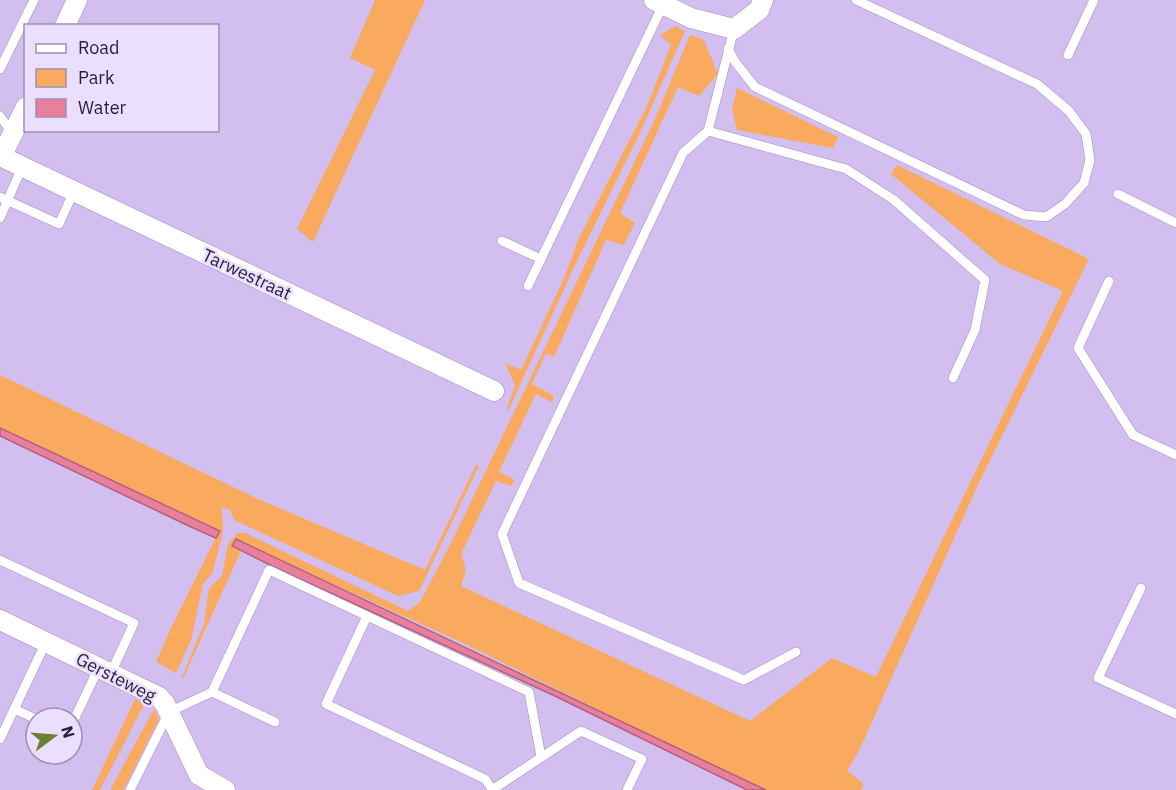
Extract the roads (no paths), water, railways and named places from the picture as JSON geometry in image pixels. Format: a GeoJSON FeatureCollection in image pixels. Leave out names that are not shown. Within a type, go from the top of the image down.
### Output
{"type":"FeatureCollection","features":[{"type":"Feature","properties":{"kind":"street"},"geometry":{"type":"LineString","coordinates":[[66,24],[77,0]]}},
{"type":"Feature","properties":{"kind":"street"},"geometry":{"type":"LineString","coordinates":[[659,2],[691,18],[734,29],[759,10],[763,0]]}},
{"type":"Feature","properties":{"kind":"street"},"geometry":{"type":"LineString","coordinates":[[1,157],[24,111]]}},
{"type":"Feature","properties":{"kind":"street","name":"Tarwestraat"},"geometry":{"type":"LineString","coordinates":[[1,157],[494,391]]}},
{"type":"Feature","properties":{"kind":"street","name":"Gersteweg"},"geometry":{"type":"LineString","coordinates":[[0,620],[159,697],[169,712],[199,775],[225,790]]}},
{"type":"Feature","properties":{"kind":"lane"},"geometry":{"type":"LineString","coordinates":[[0,69],[34,0]]}},
{"type":"Feature","properties":{"kind":"lane"},"geometry":{"type":"LineString","coordinates":[[728,49],[755,87],[1024,215],[1046,217],[1065,204],[1083,183],[1090,160],[1086,134],[1069,111],[1037,84],[856,0]]}},
{"type":"Feature","properties":{"kind":"lane"},"geometry":{"type":"LineString","coordinates":[[1068,55],[1094,0]]}},
{"type":"Feature","properties":{"kind":"lane"},"geometry":{"type":"LineString","coordinates":[[528,286],[659,2]]}},
{"type":"Feature","properties":{"kind":"lane"},"geometry":{"type":"LineString","coordinates":[[734,29],[708,131],[683,153],[502,534],[519,583],[744,680],[796,652]]}},
{"type":"Feature","properties":{"kind":"lane"},"geometry":{"type":"LineString","coordinates":[[0,116],[13,134]]}},
{"type":"Feature","properties":{"kind":"lane"},"geometry":{"type":"LineString","coordinates":[[708,131],[846,169],[894,200],[985,280],[975,330],[953,378]]}},
{"type":"Feature","properties":{"kind":"lane"},"geometry":{"type":"LineString","coordinates":[[0,218],[4,198],[22,167]]}},
{"type":"Feature","properties":{"kind":"lane"},"geometry":{"type":"LineString","coordinates":[[4,198],[59,224],[74,191]]}},
{"type":"Feature","properties":{"kind":"lane"},"geometry":{"type":"LineString","coordinates":[[1118,195],[1176,223]]}},
{"type":"Feature","properties":{"kind":"lane"},"geometry":{"type":"LineString","coordinates":[[502,241],[541,259]]}},
{"type":"Feature","properties":{"kind":"lane"},"geometry":{"type":"LineString","coordinates":[[1109,281],[1078,348],[1133,435],[1176,455]]}},
{"type":"Feature","properties":{"kind":"lane"},"geometry":{"type":"LineString","coordinates":[[0,560],[134,623],[83,706]]}},
{"type":"Feature","properties":{"kind":"lane"},"geometry":{"type":"LineString","coordinates":[[130,790],[169,712],[212,692],[268,570],[529,692],[541,757]]}},
{"type":"Feature","properties":{"kind":"lane"},"geometry":{"type":"LineString","coordinates":[[1141,588],[1098,678],[1176,714]]}},
{"type":"Feature","properties":{"kind":"lane"},"geometry":{"type":"LineString","coordinates":[[366,616],[326,704],[485,779],[492,790],[581,731],[642,759],[627,790]]}},
{"type":"Feature","properties":{"kind":"lane"},"geometry":{"type":"LineString","coordinates":[[0,739],[46,642]]}},
{"type":"Feature","properties":{"kind":"lane"},"geometry":{"type":"LineString","coordinates":[[212,692],[275,722]]}},
{"type":"Feature","properties":{"kind":"lane"},"geometry":{"type":"LineString","coordinates":[[14,709],[24,714]]}},
{"type":"Feature","properties":{"kind":"water"},"geometry":{"type":"Polygon","coordinates":[[[0,428],[220,531],[216,538],[191,527],[0,436],[0,428]]]}},
{"type":"Feature","properties":{"kind":"water"},"geometry":{"type":"Polygon","coordinates":[[[236,539],[766,790],[747,790],[555,696],[274,567],[232,546],[236,539]]]}}]}
